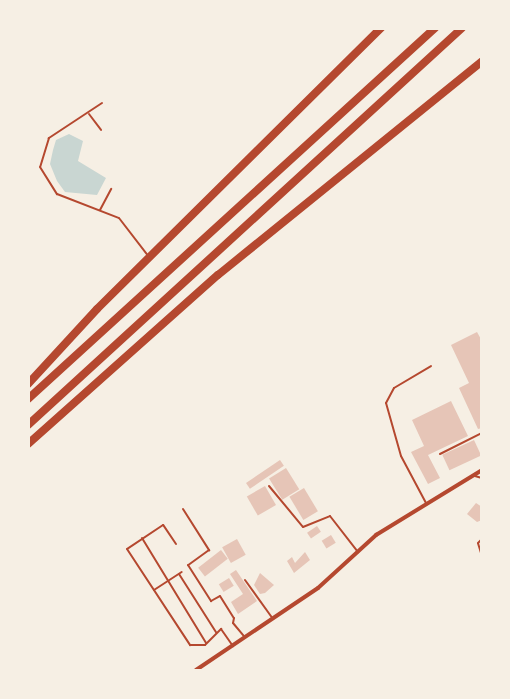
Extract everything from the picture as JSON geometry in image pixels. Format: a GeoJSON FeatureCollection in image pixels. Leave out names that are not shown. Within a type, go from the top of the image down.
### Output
{"type":"FeatureCollection","features":[{"type":"Feature","properties":{"kind":"highway"},"geometry":{"type":"LineString","coordinates":[[28,384],[149,258],[381,28]]}},
{"type":"Feature","properties":{"kind":"highway"},"geometry":{"type":"LineString","coordinates":[[28,399],[435,28]]}},
{"type":"Feature","properties":{"kind":"highway"},"geometry":{"type":"LineString","coordinates":[[28,425],[462,28]]}},
{"type":"Feature","properties":{"kind":"highway"},"geometry":{"type":"LineString","coordinates":[[28,444],[218,275],[482,61]]}},
{"type":"Feature","properties":{"kind":"street"},"geometry":{"type":"LineString","coordinates":[[196,670],[318,588],[358,552],[426,502],[482,470]]}},
{"type":"Feature","properties":{"kind":"lane"},"geometry":{"type":"LineString","coordinates":[[102,103],[89,114],[49,138],[40,167],[57,194],[119,218],[149,258]]}},
{"type":"Feature","properties":{"kind":"lane"},"geometry":{"type":"LineString","coordinates":[[89,114],[101,130]]}},
{"type":"Feature","properties":{"kind":"lane"},"geometry":{"type":"LineString","coordinates":[[99,211],[111,189]]}},
{"type":"Feature","properties":{"kind":"lane"},"geometry":{"type":"LineString","coordinates":[[426,502],[401,456],[386,403],[394,388],[430,366]]}},
{"type":"Feature","properties":{"kind":"lane"},"geometry":{"type":"LineString","coordinates":[[440,454],[482,432]]}},
{"type":"Feature","properties":{"kind":"lane"},"geometry":{"type":"LineString","coordinates":[[472,475],[482,478]]}},
{"type":"Feature","properties":{"kind":"lane"},"geometry":{"type":"LineString","coordinates":[[269,486],[303,527],[330,516],[358,552]]}},
{"type":"Feature","properties":{"kind":"lane"},"geometry":{"type":"LineString","coordinates":[[183,509],[209,550],[188,565],[212,601],[220,596],[234,618],[233,623],[245,638]]}},
{"type":"Feature","properties":{"kind":"lane"},"geometry":{"type":"LineString","coordinates":[[176,544],[163,525],[127,549],[190,645],[197,648],[221,629],[233,646]]}},
{"type":"Feature","properties":{"kind":"lane"},"geometry":{"type":"LineString","coordinates":[[142,538],[206,643]]}},
{"type":"Feature","properties":{"kind":"lane"},"geometry":{"type":"LineString","coordinates":[[481,553],[478,543],[482,539]]}},
{"type":"Feature","properties":{"kind":"lane"},"geometry":{"type":"LineString","coordinates":[[153,591],[181,573],[217,634]]}},
{"type":"Feature","properties":{"kind":"lane"},"geometry":{"type":"LineString","coordinates":[[245,580],[273,619]]}},
{"type":"Feature","properties":{"kind":"shaded area"},"geometry":{"type":"Polygon","coordinates":[[[69,134],[83,141],[78,161],[106,178],[97,195],[65,192],[57,181],[50,164],[53,150],[56,140],[69,134]]]}},
{"type":"Feature","properties":{"kind":"building"},"geometry":{"type":"Polygon","coordinates":[[[477,332],[482,341],[482,428],[478,429],[459,388],[469,383],[451,345],[477,332]]]}},
{"type":"Feature","properties":{"kind":"building"},"geometry":{"type":"Polygon","coordinates":[[[451,401],[468,436],[428,455],[440,478],[428,484],[411,452],[424,446],[412,420],[451,401]]]}},
{"type":"Feature","properties":{"kind":"building"},"geometry":{"type":"Polygon","coordinates":[[[474,440],[481,455],[449,470],[442,455],[474,440]]]}},
{"type":"Feature","properties":{"kind":"building"},"geometry":{"type":"Polygon","coordinates":[[[280,460],[284,466],[250,489],[246,483],[280,460]]]}},
{"type":"Feature","properties":{"kind":"building"},"geometry":{"type":"Polygon","coordinates":[[[286,468],[299,489],[282,500],[269,479],[286,468]]]}},
{"type":"Feature","properties":{"kind":"building"},"geometry":{"type":"Polygon","coordinates":[[[265,486],[276,505],[258,516],[247,496],[265,486]]]}},
{"type":"Feature","properties":{"kind":"building"},"geometry":{"type":"Polygon","coordinates":[[[304,488],[318,511],[303,520],[289,497],[304,488]]]}},
{"type":"Feature","properties":{"kind":"building"},"geometry":{"type":"Polygon","coordinates":[[[476,503],[482,507],[482,520],[477,522],[467,514],[476,503]]]}},
{"type":"Feature","properties":{"kind":"building"},"geometry":{"type":"Polygon","coordinates":[[[317,526],[321,532],[311,539],[307,533],[317,526]]]}},
{"type":"Feature","properties":{"kind":"building"},"geometry":{"type":"Polygon","coordinates":[[[331,535],[336,543],[326,548],[322,541],[331,535]]]}},
{"type":"Feature","properties":{"kind":"building"},"geometry":{"type":"Polygon","coordinates":[[[237,539],[246,555],[231,563],[222,547],[237,539]]]}},
{"type":"Feature","properties":{"kind":"building"},"geometry":{"type":"Polygon","coordinates":[[[221,550],[228,559],[205,577],[198,568],[221,550]]]}},
{"type":"Feature","properties":{"kind":"building"},"geometry":{"type":"Polygon","coordinates":[[[305,552],[310,560],[294,573],[287,561],[292,557],[295,563],[305,552]]]}},
{"type":"Feature","properties":{"kind":"building"},"geometry":{"type":"Polygon","coordinates":[[[236,570],[257,601],[238,614],[231,602],[243,594],[230,574],[236,570]]]}},
{"type":"Feature","properties":{"kind":"building"},"geometry":{"type":"Polygon","coordinates":[[[260,573],[274,585],[265,593],[260,594],[254,585],[260,573]]]}},
{"type":"Feature","properties":{"kind":"building"},"geometry":{"type":"Polygon","coordinates":[[[229,578],[234,586],[224,592],[219,584],[229,578]]]}}]}
